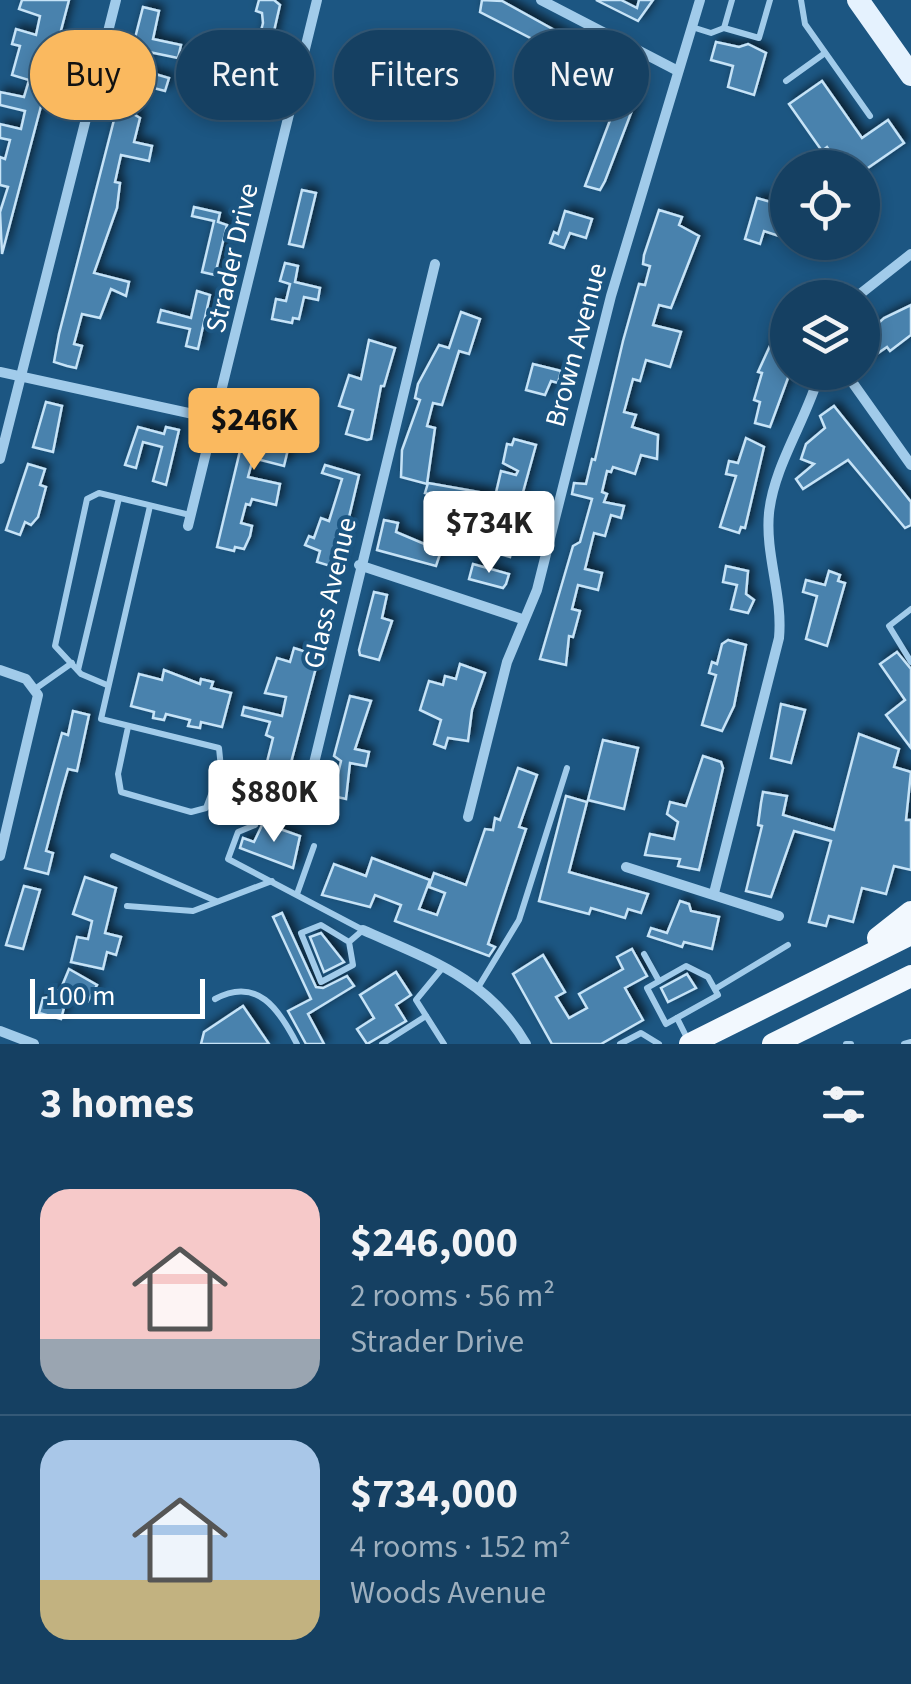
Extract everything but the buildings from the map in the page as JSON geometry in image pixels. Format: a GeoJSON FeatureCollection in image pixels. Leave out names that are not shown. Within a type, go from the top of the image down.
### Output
{"type":"FeatureCollection","features":[{"type":"Feature","properties":{"kind":"highway"},"geometry":{"type":"LineString","coordinates":[[791,992],[856,954],[911,912]]}},
{"type":"Feature","properties":{"kind":"highway"},"geometry":{"type":"LineString","coordinates":[[690,1044],[911,934]]}},
{"type":"Feature","properties":{"kind":"highway"},"geometry":{"type":"LineString","coordinates":[[773,1044],[911,976]]}},
{"type":"Feature","properties":{"kind":"highway"},"geometry":{"type":"LineString","coordinates":[[809,1026],[911,992]]}},
{"type":"Feature","properties":{"kind":"main road"},"geometry":{"type":"LineString","coordinates":[[858,0],[911,75]]}},
{"type":"Feature","properties":{"kind":"street"},"geometry":{"type":"LineString","coordinates":[[0,459],[116,0]]}},
{"type":"Feature","properties":{"kind":"street","name":"Strader Drive"},"geometry":{"type":"LineString","coordinates":[[189,520],[317,0]]}},
{"type":"Feature","properties":{"kind":"street"},"geometry":{"type":"LineString","coordinates":[[541,0],[678,71]]}},
{"type":"Feature","properties":{"kind":"street","name":"Brown Avenue"},"geometry":{"type":"LineString","coordinates":[[468,817],[507,662],[537,590],[611,296],[700,0]]}},
{"type":"Feature","properties":{"kind":"street"},"geometry":{"type":"LineString","coordinates":[[878,280],[911,254]]}},
{"type":"Feature","properties":{"kind":"street","name":"Glass Avenue"},"geometry":{"type":"LineString","coordinates":[[300,817],[434,264]]}},
{"type":"Feature","properties":{"kind":"street"},"geometry":{"type":"LineString","coordinates":[[0,372],[216,419]]}},
{"type":"Feature","properties":{"kind":"street"},"geometry":{"type":"LineString","coordinates":[[714,893],[779,638],[779,598],[768,532],[770,504],[813,390]]}},
{"type":"Feature","properties":{"kind":"street"},"geometry":{"type":"LineString","coordinates":[[858,390],[911,465]]}},
{"type":"Feature","properties":{"kind":"street"},"geometry":{"type":"LineString","coordinates":[[359,565],[522,620]]}},
{"type":"Feature","properties":{"kind":"street"},"geometry":{"type":"LineString","coordinates":[[0,670],[26,679],[35,689],[38,703],[0,856]]}},
{"type":"Feature","properties":{"kind":"street"},"geometry":{"type":"LineString","coordinates":[[626,867],[779,916]]}},
{"type":"Feature","properties":{"kind":"street"},"geometry":{"type":"LineString","coordinates":[[363,930],[479,986],[509,1016],[526,1044]]}},
{"type":"Feature","properties":{"kind":"street"},"geometry":{"type":"LineString","coordinates":[[0,1031],[34,1044]]}},
{"type":"Feature","properties":{"kind":"lane"},"geometry":{"type":"LineString","coordinates":[[724,28],[732,0]]}},
{"type":"Feature","properties":{"kind":"lane"},"geometry":{"type":"LineString","coordinates":[[692,27],[712,33],[724,28],[759,38],[770,0]]}},
{"type":"Feature","properties":{"kind":"lane"},"geometry":{"type":"LineString","coordinates":[[800,0],[801,16],[870,116]]}},
{"type":"Feature","properties":{"kind":"lane"},"geometry":{"type":"LineString","coordinates":[[786,80],[825,53]]}},
{"type":"Feature","properties":{"kind":"lane"},"geometry":{"type":"LineString","coordinates":[[107,686],[75,666],[54,646],[87,499],[99,492],[189,520]]}},
{"type":"Feature","properties":{"kind":"lane"},"geometry":{"type":"LineString","coordinates":[[35,689],[75,666],[119,498]]}},
{"type":"Feature","properties":{"kind":"lane"},"geometry":{"type":"LineString","coordinates":[[128,727],[118,774],[124,796],[200,812],[211,803],[221,757],[219,748],[101,719],[150,506]]}},
{"type":"Feature","properties":{"kind":"lane"},"geometry":{"type":"LineString","coordinates":[[911,609],[888,626],[911,662]]}},
{"type":"Feature","properties":{"kind":"lane"},"geometry":{"type":"LineString","coordinates":[[479,986],[519,920],[568,768]]}},
{"type":"Feature","properties":{"kind":"lane"},"geometry":{"type":"LineString","coordinates":[[255,825],[238,832],[228,859],[363,930],[349,942]]}},
{"type":"Feature","properties":{"kind":"lane"},"geometry":{"type":"LineString","coordinates":[[297,894],[314,846]]}},
{"type":"Feature","properties":{"kind":"lane"},"geometry":{"type":"LineString","coordinates":[[113,856],[218,901]]}},
{"type":"Feature","properties":{"kind":"lane"},"geometry":{"type":"LineString","coordinates":[[127,906],[193,911],[274,880]]}},
{"type":"Feature","properties":{"kind":"lane"},"geometry":{"type":"LineString","coordinates":[[322,925],[349,942],[353,964],[321,982],[300,933],[322,925]]}},
{"type":"Feature","properties":{"kind":"lane"},"geometry":{"type":"LineString","coordinates":[[714,989],[788,945]]}},
{"type":"Feature","properties":{"kind":"lane"},"geometry":{"type":"LineString","coordinates":[[644,954],[659,981]]}},
{"type":"Feature","properties":{"kind":"lane"},"geometry":{"type":"LineString","coordinates":[[444,966],[416,1000],[444,1044]]}},
{"type":"Feature","properties":{"kind":"lane"},"geometry":{"type":"LineString","coordinates":[[686,966],[708,977],[714,989],[718,995],[666,1024],[647,988],[686,966]]}},
{"type":"Feature","properties":{"kind":"lane"},"geometry":{"type":"LineString","coordinates":[[215,999],[245,990],[259,993],[272,1003],[297,1044]]}},
{"type":"Feature","properties":{"kind":"lane"},"geometry":{"type":"LineString","coordinates":[[382,1044],[426,1016]]}},
{"type":"Feature","properties":{"kind":"lane"},"geometry":{"type":"LineString","coordinates":[[676,1018],[690,1044]]}},
{"type":"Feature","properties":{"kind":"lane"},"geometry":{"type":"LineString","coordinates":[[620,1044],[641,1034],[659,1044]]}}]}
